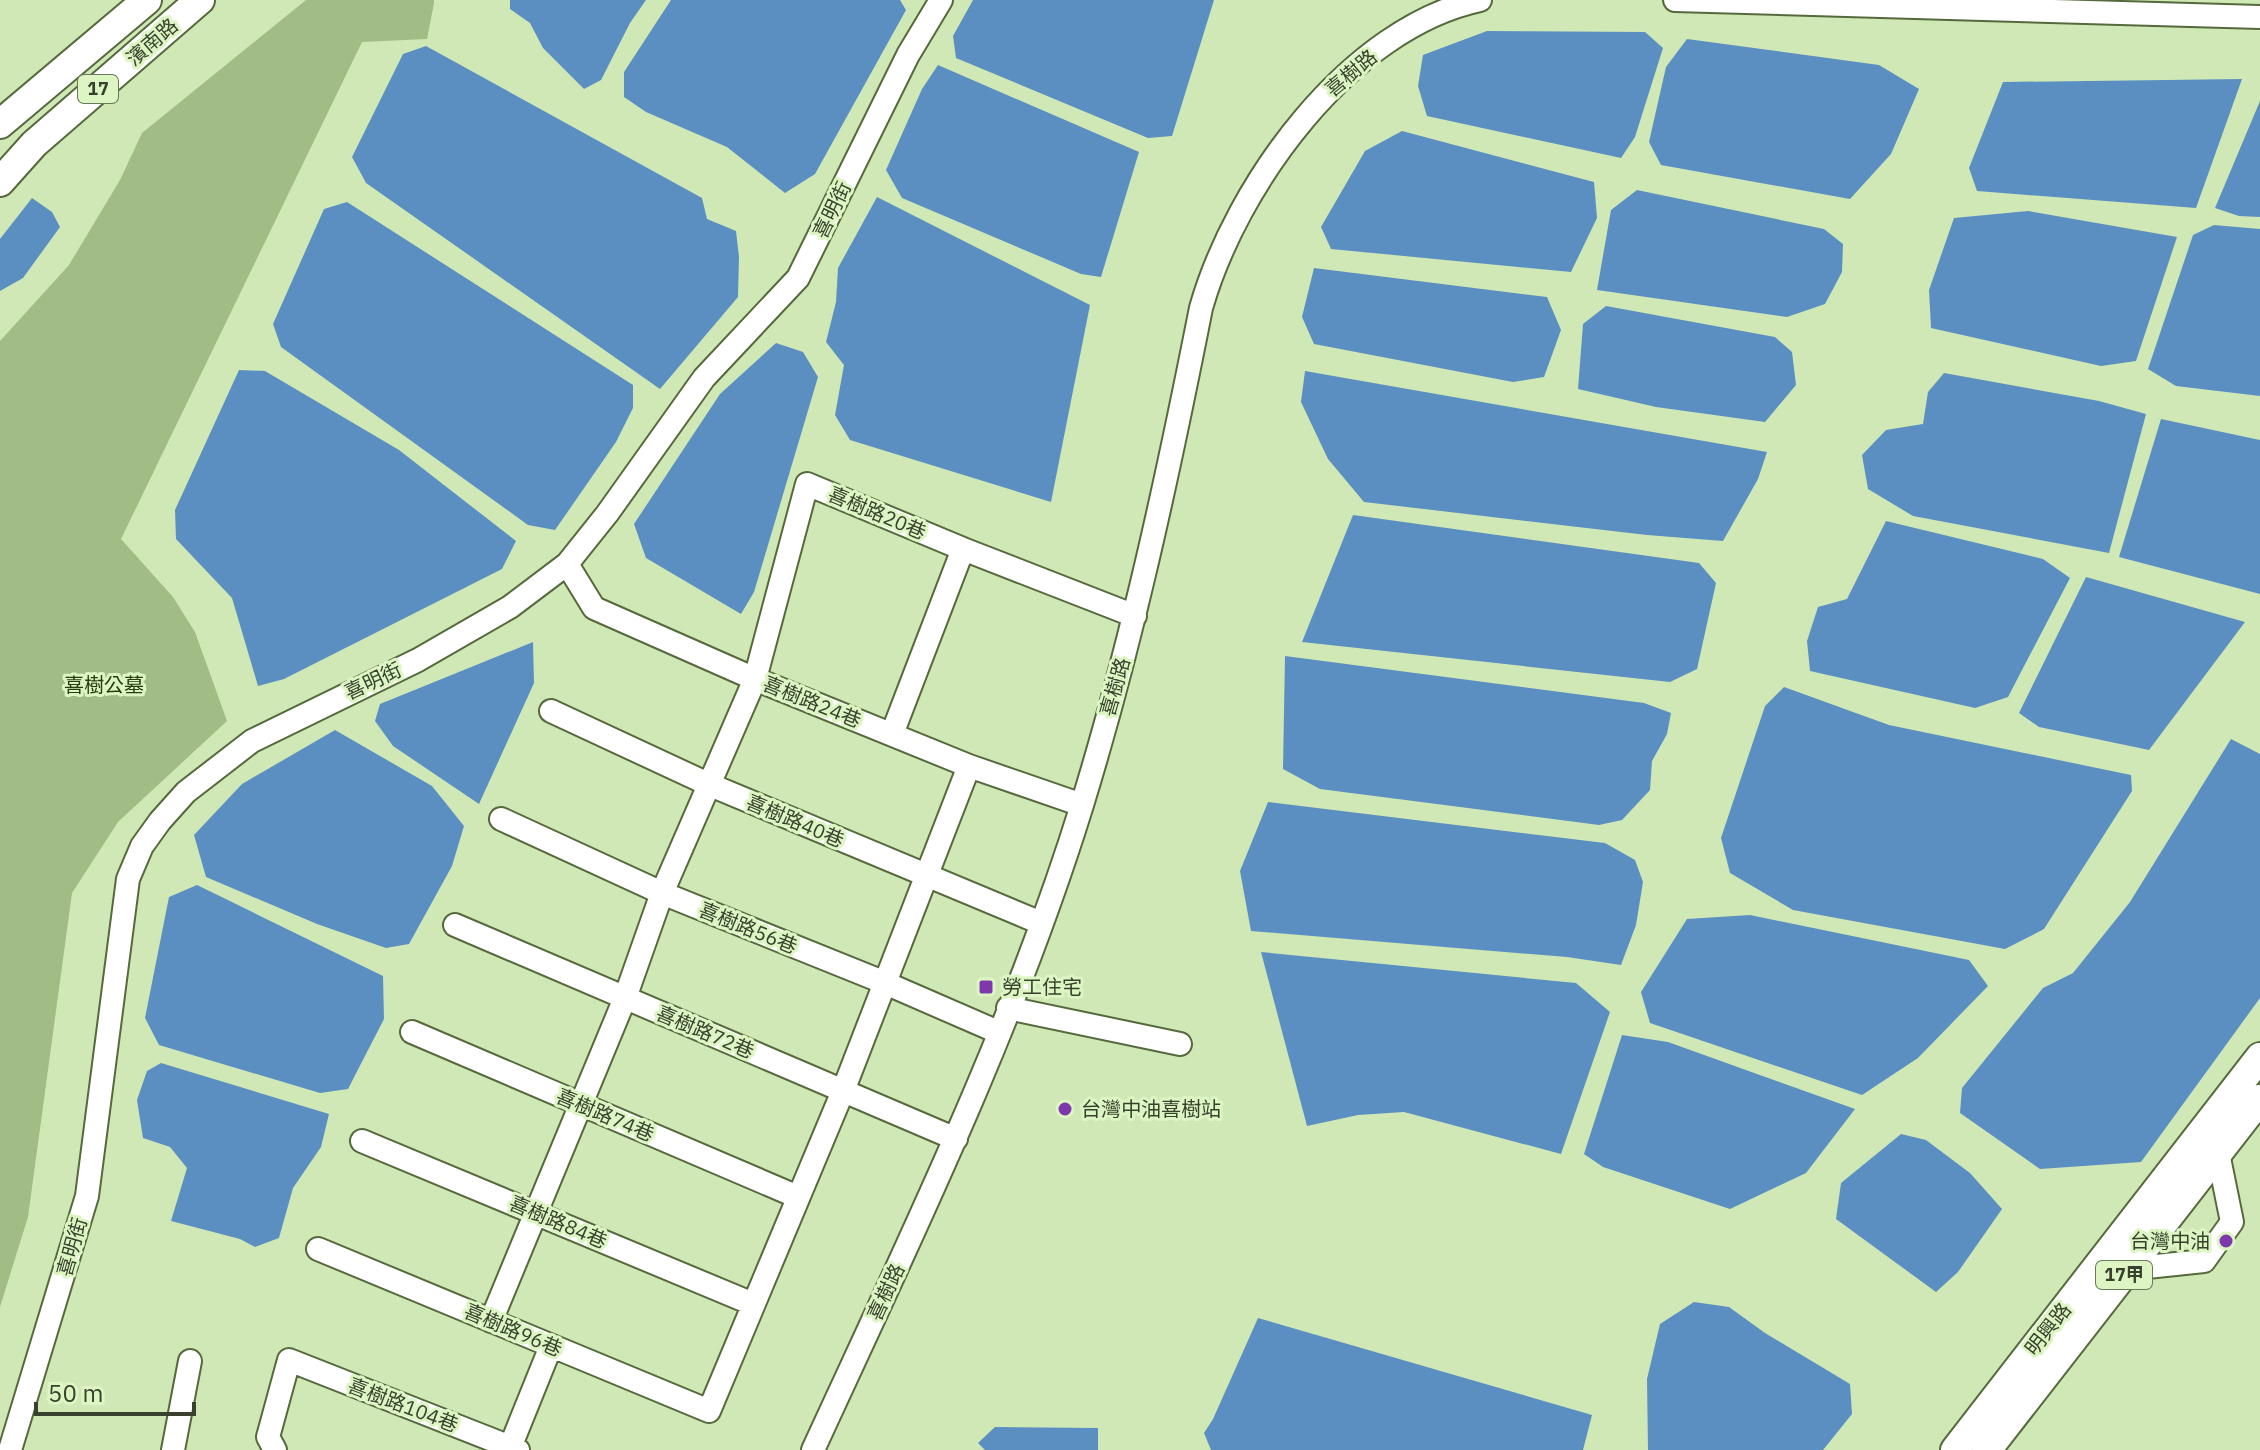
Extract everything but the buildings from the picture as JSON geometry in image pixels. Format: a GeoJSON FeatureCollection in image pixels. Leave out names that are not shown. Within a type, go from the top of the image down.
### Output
{"type":"FeatureCollection","features":[{"type":"Feature","properties":{"kind":"main road","name":"濱南路"},"geometry":{"type":"LineString","coordinates":[[0,124],[147,0]]}},
{"type":"Feature","properties":{"kind":"main road","name":"濱南路"},"geometry":{"type":"LineString","coordinates":[[0,182],[34,144],[200,0]]}},
{"type":"Feature","properties":{"kind":"main road","name":"明興路"},"geometry":{"type":"LineString","coordinates":[[1955,1450],[2260,1057]]}},
{"type":"Feature","properties":{"kind":"main road","name":"明興路"},"geometry":{"type":"LineString","coordinates":[[1987,1450],[2260,1099]]}},
{"type":"Feature","properties":{"kind":"street","name":"喜明街"},"geometry":{"type":"LineString","coordinates":[[10,1450],[87,1196],[128,879],[142,846],[186,792],[252,741],[418,660],[510,607],[567,564],[607,514],[704,378],[798,278],[908,55],[941,0]]}},
{"type":"Feature","properties":{"kind":"street"},"geometry":{"type":"LineString","coordinates":[[1675,0],[2260,17]]}},
{"type":"Feature","properties":{"kind":"street","name":"喜樹路"},"geometry":{"type":"LineString","coordinates":[[813,1450],[956,1139],[1041,923],[1082,805],[1135,616],[1209,281],[1240,214],[1319,99],[1381,48],[1446,9],[1470,1]]}},
{"type":"Feature","properties":{"kind":"street","name":"喜樹路20巷"},"geometry":{"type":"LineString","coordinates":[[755,679],[807,484],[1135,616]]}},
{"type":"Feature","properties":{"kind":"street"},"geometry":{"type":"LineString","coordinates":[[892,734],[963,549]]}},
{"type":"Feature","properties":{"kind":"street","name":"喜樹路24巷"},"geometry":{"type":"LineString","coordinates":[[567,564],[594,608],[755,679],[969,766],[1082,805]]}},
{"type":"Feature","properties":{"kind":"street"},"geometry":{"type":"LineString","coordinates":[[491,1321],[625,998],[662,893],[755,679]]}},
{"type":"Feature","properties":{"kind":"street","name":"喜樹路40巷"},"geometry":{"type":"LineString","coordinates":[[551,711],[708,784],[1041,923]]}},
{"type":"Feature","properties":{"kind":"street"},"geometry":{"type":"LineString","coordinates":[[753,1304],[843,1091],[969,766]]}},
{"type":"Feature","properties":{"kind":"street","name":"喜樹路56巷"},"geometry":{"type":"LineString","coordinates":[[501,819],[662,893],[998,1032]]}},
{"type":"Feature","properties":{"kind":"street","name":"喜樹路72巷"},"geometry":{"type":"LineString","coordinates":[[455,925],[956,1139]]}},
{"type":"Feature","properties":{"kind":"street"},"geometry":{"type":"LineString","coordinates":[[1008,1008],[1180,1044]]}},
{"type":"Feature","properties":{"kind":"street","name":"喜樹路74巷"},"geometry":{"type":"LineString","coordinates":[[412,1032],[798,1197]]}},
{"type":"Feature","properties":{"kind":"street","name":"喜樹路84巷"},"geometry":{"type":"LineString","coordinates":[[362,1141],[753,1304]]}},
{"type":"Feature","properties":{"kind":"street"},"geometry":{"type":"LineString","coordinates":[[2128,1269],[2204,1261],[2232,1222],[2218,1153]]}},
{"type":"Feature","properties":{"kind":"street","name":"喜樹路96巷"},"geometry":{"type":"LineString","coordinates":[[318,1249],[709,1411],[753,1304]]}},
{"type":"Feature","properties":{"kind":"street"},"geometry":{"type":"LineString","coordinates":[[513,1449],[551,1346]]}},
{"type":"Feature","properties":{"kind":"street","name":"喜樹路104巷"},"geometry":{"type":"LineString","coordinates":[[275,1450],[268,1437],[289,1360],[513,1449]]}},
{"type":"Feature","properties":{"kind":"street"},"geometry":{"type":"LineString","coordinates":[[173,1450],[190,1361]]}},
{"type":"Feature","properties":{"kind":"green space","name":"喜樹公墓"},"geometry":{"type":"Polygon","coordinates":[[[306,0],[434,0],[434,3],[427,39],[362,42],[121,539],[173,597],[195,632],[227,721],[118,822],[72,893],[28,1217],[0,1307],[0,341],[69,265],[120,180],[142,133],[306,0]]]}},
{"type":"Feature","properties":{"kind":"water"},"geometry":{"type":"Polygon","coordinates":[[[510,0],[646,0],[630,23],[601,80],[584,89],[543,48],[530,23],[510,9],[510,0]]]}},
{"type":"Feature","properties":{"kind":"water"},"geometry":{"type":"Polygon","coordinates":[[[671,0],[900,0],[906,10],[815,174],[785,193],[727,147],[646,112],[624,97],[624,72],[671,0]]]}},
{"type":"Feature","properties":{"kind":"water"},"geometry":{"type":"Polygon","coordinates":[[[973,0],[1214,0],[1172,136],[1148,138],[956,58],[953,36],[973,0]]]}},
{"type":"Feature","properties":{"kind":"water"},"geometry":{"type":"Polygon","coordinates":[[[1487,31],[1645,32],[1663,48],[1635,137],[1621,158],[1427,116],[1418,86],[1423,55],[1487,31]]]}},
{"type":"Feature","properties":{"kind":"water"},"geometry":{"type":"Polygon","coordinates":[[[1687,39],[1879,65],[1919,89],[1891,154],[1850,199],[1661,165],[1649,142],[1666,67],[1687,39]]]}},
{"type":"Feature","properties":{"kind":"water"},"geometry":{"type":"Polygon","coordinates":[[[426,46],[702,198],[707,219],[736,231],[738,297],[660,389],[366,183],[352,157],[403,54],[426,46]]]}},
{"type":"Feature","properties":{"kind":"water"},"geometry":{"type":"Polygon","coordinates":[[[938,65],[1139,152],[1101,277],[1081,274],[902,198],[886,170],[922,89],[938,65]]]}},
{"type":"Feature","properties":{"kind":"water"},"geometry":{"type":"Polygon","coordinates":[[[2242,79],[2196,208],[1977,191],[1969,168],[2003,82],[2242,79]]]}},
{"type":"Feature","properties":{"kind":"water"},"geometry":{"type":"Polygon","coordinates":[[[2260,101],[2260,217],[2239,216],[2215,208],[2260,101]]]}},
{"type":"Feature","properties":{"kind":"water"},"geometry":{"type":"Polygon","coordinates":[[[1402,131],[1594,182],[1597,218],[1571,272],[1331,249],[1321,227],[1365,151],[1402,131]]]}},
{"type":"Feature","properties":{"kind":"water"},"geometry":{"type":"Polygon","coordinates":[[[1637,190],[1824,229],[1843,244],[1842,272],[1825,304],[1787,317],[1597,290],[1611,210],[1637,190]]]}},
{"type":"Feature","properties":{"kind":"water"},"geometry":{"type":"Polygon","coordinates":[[[877,197],[1090,305],[1051,502],[850,440],[835,415],[844,365],[826,342],[836,302],[838,268],[877,197]]]}},
{"type":"Feature","properties":{"kind":"water"},"geometry":{"type":"Polygon","coordinates":[[[32,198],[52,212],[60,227],[23,278],[0,291],[0,239],[32,198]]]}},
{"type":"Feature","properties":{"kind":"water"},"geometry":{"type":"Polygon","coordinates":[[[347,202],[633,385],[633,408],[616,442],[555,530],[528,525],[281,347],[273,324],[324,209],[347,202]]]}},
{"type":"Feature","properties":{"kind":"water"},"geometry":{"type":"Polygon","coordinates":[[[2028,211],[2177,237],[2136,361],[2101,366],[1931,328],[1929,290],[1954,218],[2028,211]]]}},
{"type":"Feature","properties":{"kind":"water"},"geometry":{"type":"Polygon","coordinates":[[[2214,225],[2260,229],[2260,396],[2176,386],[2148,369],[2193,235],[2214,225]]]}},
{"type":"Feature","properties":{"kind":"water"},"geometry":{"type":"Polygon","coordinates":[[[1314,268],[1547,297],[1561,330],[1544,377],[1513,382],[1314,344],[1302,317],[1314,268]]]}},
{"type":"Feature","properties":{"kind":"water"},"geometry":{"type":"Polygon","coordinates":[[[1606,306],[1775,337],[1792,352],[1796,385],[1765,422],[1656,407],[1578,389],[1583,324],[1606,306]]]}},
{"type":"Feature","properties":{"kind":"water"},"geometry":{"type":"Polygon","coordinates":[[[776,343],[803,352],[818,377],[754,592],[741,614],[646,558],[634,524],[720,394],[776,343]]]}},
{"type":"Feature","properties":{"kind":"water"},"geometry":{"type":"Polygon","coordinates":[[[239,370],[265,371],[399,450],[516,541],[502,569],[284,679],[258,686],[232,598],[176,539],[175,510],[239,370]]]}},
{"type":"Feature","properties":{"kind":"water"},"geometry":{"type":"Polygon","coordinates":[[[1305,371],[1767,452],[1758,479],[1723,541],[1364,502],[1328,459],[1301,402],[1305,371]]]}},
{"type":"Feature","properties":{"kind":"water"},"geometry":{"type":"Polygon","coordinates":[[[1944,373],[2099,401],[2146,414],[2109,553],[1913,516],[1868,489],[1862,455],[1886,430],[1923,424],[1928,392],[1944,373]]]}},
{"type":"Feature","properties":{"kind":"water"},"geometry":{"type":"Polygon","coordinates":[[[2161,419],[2260,440],[2260,594],[2119,557],[2161,419]]]}},
{"type":"Feature","properties":{"kind":"water"},"geometry":{"type":"Polygon","coordinates":[[[1353,515],[1699,563],[1716,583],[1697,669],[1670,682],[1302,642],[1353,515]]]}},
{"type":"Feature","properties":{"kind":"water"},"geometry":{"type":"Polygon","coordinates":[[[1886,521],[2043,559],[2070,578],[2008,697],[1975,708],[1810,671],[1807,641],[1818,607],[1847,599],[1886,521]]]}},
{"type":"Feature","properties":{"kind":"water"},"geometry":{"type":"Polygon","coordinates":[[[2086,577],[2245,622],[2149,750],[2039,727],[2019,713],[2086,577]]]}},
{"type":"Feature","properties":{"kind":"water"},"geometry":{"type":"Polygon","coordinates":[[[533,642],[534,683],[479,804],[393,746],[375,721],[380,704],[533,642]]]}},
{"type":"Feature","properties":{"kind":"water"},"geometry":{"type":"Polygon","coordinates":[[[1285,656],[1644,703],[1671,713],[1667,734],[1652,761],[1650,790],[1622,820],[1599,825],[1320,789],[1283,769],[1285,656]]]}},
{"type":"Feature","properties":{"kind":"water"},"geometry":{"type":"Polygon","coordinates":[[[1784,687],[1889,725],[2131,775],[2132,791],[2044,929],[2005,949],[1793,910],[1730,873],[1721,838],[1765,706],[1784,687]]]}},
{"type":"Feature","properties":{"kind":"water"},"geometry":{"type":"Polygon","coordinates":[[[335,730],[432,786],[464,826],[452,866],[409,944],[386,948],[317,924],[206,877],[194,835],[242,784],[335,730]]]}},
{"type":"Feature","properties":{"kind":"water"},"geometry":{"type":"Polygon","coordinates":[[[2231,739],[2260,754],[2260,998],[2141,1162],[2040,1169],[1960,1113],[1962,1088],[2043,988],[2073,973],[2130,902],[2231,739]]]}},
{"type":"Feature","properties":{"kind":"water"},"geometry":{"type":"Polygon","coordinates":[[[1268,802],[1605,843],[1635,860],[1643,882],[1636,925],[1621,965],[1567,957],[1251,931],[1240,871],[1268,802]]]}},
{"type":"Feature","properties":{"kind":"water"},"geometry":{"type":"Polygon","coordinates":[[[197,885],[383,976],[384,1019],[348,1089],[320,1093],[159,1045],[145,1018],[169,897],[197,885]]]}},
{"type":"Feature","properties":{"kind":"water"},"geometry":{"type":"Polygon","coordinates":[[[1750,915],[1969,960],[1988,986],[1918,1058],[1862,1095],[1650,1023],[1641,992],[1687,919],[1750,915]]]}},
{"type":"Feature","properties":{"kind":"water"},"geometry":{"type":"Polygon","coordinates":[[[1261,952],[1576,983],[1610,1012],[1561,1154],[1404,1112],[1358,1115],[1307,1126],[1261,952]]]}},
{"type":"Feature","properties":{"kind":"water"},"geometry":{"type":"Polygon","coordinates":[[[1622,1035],[1668,1042],[1855,1109],[1806,1173],[1730,1209],[1603,1167],[1584,1154],[1622,1035]]]}},
{"type":"Feature","properties":{"kind":"water"},"geometry":{"type":"Polygon","coordinates":[[[161,1063],[329,1114],[321,1147],[293,1188],[279,1238],[255,1247],[240,1239],[171,1221],[187,1168],[170,1147],[143,1138],[137,1100],[147,1071],[161,1063]]]}},
{"type":"Feature","properties":{"kind":"water"},"geometry":{"type":"Polygon","coordinates":[[[1901,1134],[1926,1140],[1970,1173],[2002,1209],[1958,1272],[1936,1292],[1836,1219],[1841,1183],[1901,1134]]]}},
{"type":"Feature","properties":{"kind":"water"},"geometry":{"type":"Polygon","coordinates":[[[1694,1302],[1729,1307],[1765,1333],[1850,1384],[1852,1414],[1823,1450],[1648,1450],[1647,1379],[1660,1324],[1694,1302]]]}},
{"type":"Feature","properties":{"kind":"water"},"geometry":{"type":"Polygon","coordinates":[[[1258,1318],[1592,1415],[1583,1450],[1211,1450],[1204,1433],[1258,1318]]]}},
{"type":"Feature","properties":{"kind":"water"},"geometry":{"type":"Polygon","coordinates":[[[995,1427],[1098,1428],[1098,1450],[985,1450],[978,1443],[995,1427]]]}},
{"type":"Feature","properties":{"kind":"place","name":"勞工住宅"},"geometry":{"type":"Point","coordinates":[986,987]}},
{"type":"Feature","properties":{"kind":"place","name":"台灣中油喜樹站"},"geometry":{"type":"Point","coordinates":[1065,1109]}},
{"type":"Feature","properties":{"kind":"place","name":"台灣中油"},"geometry":{"type":"Point","coordinates":[2226,1241]}}]}
